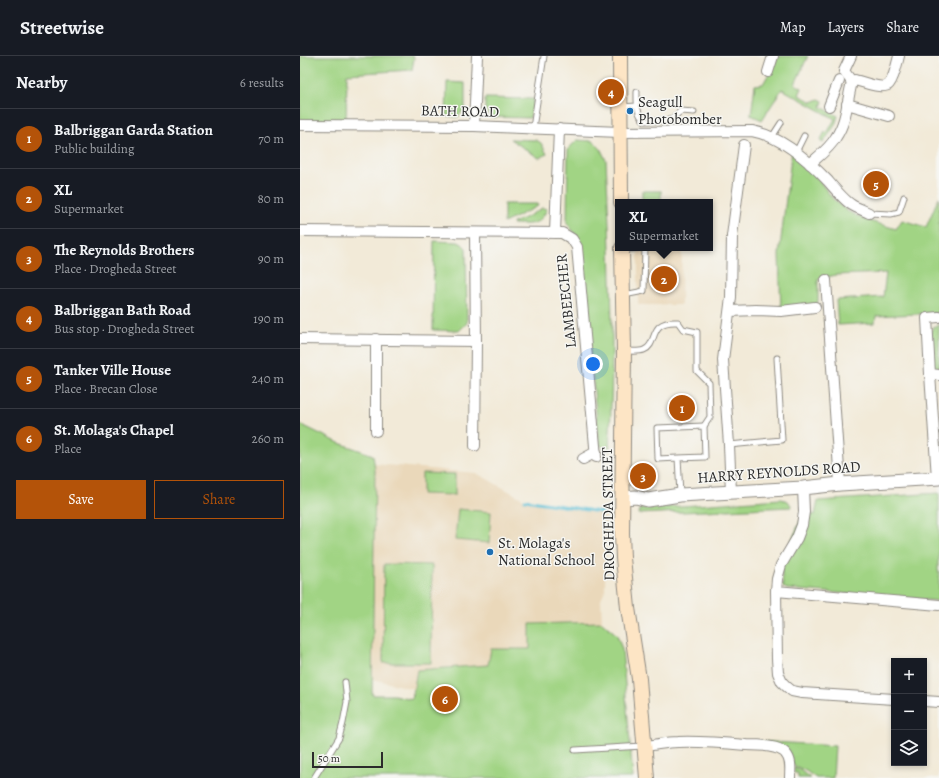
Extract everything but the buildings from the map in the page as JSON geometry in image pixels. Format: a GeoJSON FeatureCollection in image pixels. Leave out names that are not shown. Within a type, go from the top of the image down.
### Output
{"type":"FeatureCollection","features":[{"type":"Feature","properties":{"kind":"main road"},"geometry":{"type":"LineString","coordinates":[[620,56],[622,199]]}},
{"type":"Feature","properties":{"kind":"main road","name":"DROGHEDA STREET"},"geometry":{"type":"LineString","coordinates":[[622,251],[624,351],[623,558],[628,608],[639,679],[647,778]]}},
{"type":"Feature","properties":{"kind":"street"},"geometry":{"type":"LineString","coordinates":[[474,126],[477,56]]}},
{"type":"Feature","properties":{"kind":"street"},"geometry":{"type":"LineString","coordinates":[[768,72],[773,56]]}},
{"type":"Feature","properties":{"kind":"street"},"geometry":{"type":"LineString","coordinates":[[851,56],[844,71],[846,76],[852,82]]}},
{"type":"Feature","properties":{"kind":"street"},"geometry":{"type":"LineString","coordinates":[[852,82],[855,80],[885,87],[892,79],[899,56]]}},
{"type":"Feature","properties":{"kind":"street"},"geometry":{"type":"LineString","coordinates":[[829,106],[840,81]]}},
{"type":"Feature","properties":{"kind":"street"},"geometry":{"type":"LineString","coordinates":[[810,164],[828,148],[837,136],[843,124],[852,82]]}},
{"type":"Feature","properties":{"kind":"street"},"geometry":{"type":"LineString","coordinates":[[834,94],[848,101],[889,116]]}},
{"type":"Feature","properties":{"kind":"street","name":"BATH ROAD"},"geometry":{"type":"LineString","coordinates":[[300,125],[474,126],[620,132],[752,130],[772,137],[796,152],[822,175],[851,205],[869,213]]}},
{"type":"Feature","properties":{"kind":"street","name":"LAMBEECHER"},"geometry":{"type":"LineString","coordinates":[[555,233],[559,129]]}},
{"type":"Feature","properties":{"kind":"street"},"geometry":{"type":"LineString","coordinates":[[731,492],[723,360],[730,311],[732,236],[744,145]]}},
{"type":"Feature","properties":{"kind":"street","name":"LAMBEECHER"},"geometry":{"type":"LineString","coordinates":[[300,231],[562,233],[572,239],[577,247],[596,454],[583,459]]}},
{"type":"Feature","properties":{"kind":"street"},"geometry":{"type":"LineString","coordinates":[[475,232],[475,446]]}},
{"type":"Feature","properties":{"kind":"street"},"geometry":{"type":"LineString","coordinates":[[826,280],[840,484]]}},
{"type":"Feature","properties":{"kind":"street"},"geometry":{"type":"LineString","coordinates":[[730,311],[781,311],[815,308]]}},
{"type":"Feature","properties":{"kind":"street"},"geometry":{"type":"LineString","coordinates":[[938,478],[935,375],[927,318],[939,317]]}},
{"type":"Feature","properties":{"kind":"street"},"geometry":{"type":"LineString","coordinates":[[300,339],[476,340]]}},
{"type":"Feature","properties":{"kind":"street"},"geometry":{"type":"LineString","coordinates":[[376,340],[376,431]]}},
{"type":"Feature","properties":{"kind":"street","name":"HARRY REYNOLDS ROAD"},"geometry":{"type":"LineString","coordinates":[[623,498],[648,500],[680,495],[938,478]]}},
{"type":"Feature","properties":{"kind":"street"},"geometry":{"type":"LineString","coordinates":[[803,488],[804,512],[802,525],[781,565],[777,579],[778,673],[782,682],[792,691],[802,693],[891,699]]}},
{"type":"Feature","properties":{"kind":"street"},"geometry":{"type":"LineString","coordinates":[[776,591],[939,605]]}},
{"type":"Feature","properties":{"kind":"street"},"geometry":{"type":"LineString","coordinates":[[927,701],[939,702]]}},
{"type":"Feature","properties":{"kind":"street"},"geometry":{"type":"LineString","coordinates":[[644,746],[655,745],[658,743],[678,742],[768,746],[779,749],[786,754],[789,759],[790,778]]}},
{"type":"Feature","properties":{"kind":"lane"},"geometry":{"type":"LineString","coordinates":[[533,128],[544,56]]}},
{"type":"Feature","properties":{"kind":"lane"},"geometry":{"type":"LineString","coordinates":[[637,92],[637,106],[642,118],[645,120],[670,120],[681,111],[694,112]]}},
{"type":"Feature","properties":{"kind":"lane"},"geometry":{"type":"LineString","coordinates":[[620,107],[637,106]]}},
{"type":"Feature","properties":{"kind":"lane"},"geometry":{"type":"LineString","coordinates":[[772,137],[781,123]]}},
{"type":"Feature","properties":{"kind":"lane"},"geometry":{"type":"LineString","coordinates":[[796,152],[804,136]]}},
{"type":"Feature","properties":{"kind":"lane"},"geometry":{"type":"LineString","coordinates":[[869,213],[891,214],[899,212],[904,197]]}},
{"type":"Feature","properties":{"kind":"lane"},"geometry":{"type":"LineString","coordinates":[[623,296],[644,290],[645,251]]}},
{"type":"Feature","properties":{"kind":"lane"},"geometry":{"type":"LineString","coordinates":[[624,351],[642,350],[648,347],[656,330],[666,322],[678,322],[683,329],[696,332],[697,371],[709,383],[710,417],[704,426],[705,457],[658,459],[656,428],[704,426]]}},
{"type":"Feature","properties":{"kind":"lane"},"geometry":{"type":"LineString","coordinates":[[729,445],[782,440],[777,358]]}},
{"type":"Feature","properties":{"kind":"lane"},"geometry":{"type":"LineString","coordinates":[[678,458],[680,495]]}},
{"type":"Feature","properties":{"kind":"lane"},"geometry":{"type":"LineString","coordinates":[[314,778],[339,738],[347,702],[345,682]]}},
{"type":"Feature","properties":{"kind":"lane"},"geometry":{"type":"LineString","coordinates":[[575,750],[644,746]]}},
{"type":"Feature","properties":{"kind":"shaded area"},"geometry":{"type":"Polygon","coordinates":[[[638,251],[682,251],[681,305],[638,305],[638,251]]]}},
{"type":"Feature","properties":{"kind":"shaded area","name":"St. Molaga's National School"},"geometry":{"type":"Polygon","coordinates":[[[375,464],[476,473],[525,500],[606,513],[605,590],[601,599],[602,622],[530,624],[531,649],[491,649],[488,665],[417,670],[414,689],[372,679],[375,464]]]}},
{"type":"Feature","properties":{"kind":"green space"},"geometry":{"type":"Polygon","coordinates":[[[300,56],[413,56],[414,58],[412,70],[347,74],[346,125],[300,125],[300,56]]]}},
{"type":"Feature","properties":{"kind":"green space"},"geometry":{"type":"Polygon","coordinates":[[[779,56],[808,56],[795,84],[802,88],[799,95],[812,102],[819,99],[823,101],[821,107],[838,116],[835,125],[823,143],[820,141],[825,132],[827,133],[835,119],[782,89],[762,120],[751,115],[755,85],[763,84],[779,56]]]}},
{"type":"Feature","properties":{"kind":"green space"},"geometry":{"type":"Polygon","coordinates":[[[447,82],[465,83],[465,108],[458,117],[446,116],[447,82]]]}},
{"type":"Feature","properties":{"kind":"green space"},"geometry":{"type":"Polygon","coordinates":[[[485,98],[534,99],[530,118],[492,117],[485,109],[485,98]]]}},
{"type":"Feature","properties":{"kind":"green space"},"geometry":{"type":"Polygon","coordinates":[[[510,139],[536,140],[541,143],[547,154],[539,158],[510,139]]]}},
{"type":"Feature","properties":{"kind":"green space"},"geometry":{"type":"Polygon","coordinates":[[[577,140],[593,141],[600,148],[606,160],[611,269],[612,342],[609,451],[599,444],[580,244],[576,235],[567,223],[568,150],[577,140]]]}},
{"type":"Feature","properties":{"kind":"green space"},"geometry":{"type":"Polygon","coordinates":[[[792,150],[810,164],[818,179],[833,199],[847,211],[866,220],[896,229],[902,220],[926,227],[939,197],[939,313],[876,316],[875,323],[838,325],[836,300],[883,297],[886,273],[836,275],[818,279],[818,301],[815,307],[781,311],[779,255],[792,150]]]}},
{"type":"Feature","properties":{"kind":"green space"},"geometry":{"type":"Polygon","coordinates":[[[642,191],[661,191],[661,199],[642,199],[642,191]]]}},
{"type":"Feature","properties":{"kind":"green space"},"geometry":{"type":"Polygon","coordinates":[[[504,204],[537,204],[538,206],[504,223],[504,204]]]}},
{"type":"Feature","properties":{"kind":"green space"},"geometry":{"type":"Polygon","coordinates":[[[542,208],[547,209],[541,219],[537,222],[529,224],[513,224],[513,223],[542,208]]]}},
{"type":"Feature","properties":{"kind":"green space"},"geometry":{"type":"Polygon","coordinates":[[[434,241],[458,242],[466,248],[467,323],[459,331],[433,330],[434,241]]]}},
{"type":"Feature","properties":{"kind":"green space"},"geometry":{"type":"Polygon","coordinates":[[[939,324],[939,370],[936,370],[933,366],[931,331],[933,327],[939,324]]]}},
{"type":"Feature","properties":{"kind":"green space"},"geometry":{"type":"Polygon","coordinates":[[[300,424],[339,443],[373,455],[375,470],[372,695],[394,695],[412,699],[417,670],[488,665],[491,649],[530,649],[530,624],[602,622],[617,635],[622,649],[633,778],[300,778],[300,424]]]}},
{"type":"Feature","properties":{"kind":"green space"},"geometry":{"type":"Polygon","coordinates":[[[422,473],[455,474],[455,495],[422,494],[422,473]]]}},
{"type":"Feature","properties":{"kind":"green space"},"geometry":{"type":"Polygon","coordinates":[[[939,493],[939,601],[787,589],[783,587],[781,565],[804,512],[815,515],[818,501],[939,493]]]}},
{"type":"Feature","properties":{"kind":"green space"},"geometry":{"type":"Polygon","coordinates":[[[781,499],[788,501],[792,507],[639,514],[640,509],[781,499]]]}},
{"type":"Feature","properties":{"kind":"green space"},"geometry":{"type":"Polygon","coordinates":[[[458,509],[491,512],[489,543],[455,540],[458,509]]]}},
{"type":"Feature","properties":{"kind":"green space"},"geometry":{"type":"Polygon","coordinates":[[[384,564],[432,565],[431,663],[383,663],[384,564]]]}},
{"type":"Feature","properties":{"kind":"green space"},"geometry":{"type":"Polygon","coordinates":[[[759,741],[835,746],[833,778],[816,778],[793,765],[792,758],[759,741]]]}},
{"type":"Feature","properties":{"kind":"green space"},"geometry":{"type":"Polygon","coordinates":[[[794,767],[810,778],[798,778],[798,773],[794,773],[794,767]]]}},
{"type":"Feature","properties":{"kind":"waterway"},"geometry":{"type":"LineString","coordinates":[[525,500],[606,513]]}},
{"type":"Feature","properties":{"kind":"place","name":"Balbriggan Bath Road"},"geometry":{"type":"Point","coordinates":[611,92]}},
{"type":"Feature","properties":{"kind":"place","name":"Seagull Photobomber"},"geometry":{"type":"Point","coordinates":[630,111]}},
{"type":"Feature","properties":{"kind":"place","name":"Tanker Ville House"},"geometry":{"type":"Point","coordinates":[876,184]}},
{"type":"Feature","properties":{"kind":"place","name":"XL"},"geometry":{"type":"Point","coordinates":[664,279]}},
{"type":"Feature","properties":{"kind":"place","name":"Balbriggan Garda Station"},"geometry":{"type":"Point","coordinates":[682,408]}},
{"type":"Feature","properties":{"kind":"place","name":"The Reynolds Brothers"},"geometry":{"type":"Point","coordinates":[643,476]}},
{"type":"Feature","properties":{"kind":"place","name":"St. Molaga's National School"},"geometry":{"type":"Point","coordinates":[490,552]}},
{"type":"Feature","properties":{"kind":"place","name":"St. Molaga's Chapel"},"geometry":{"type":"Point","coordinates":[445,699]}}]}
